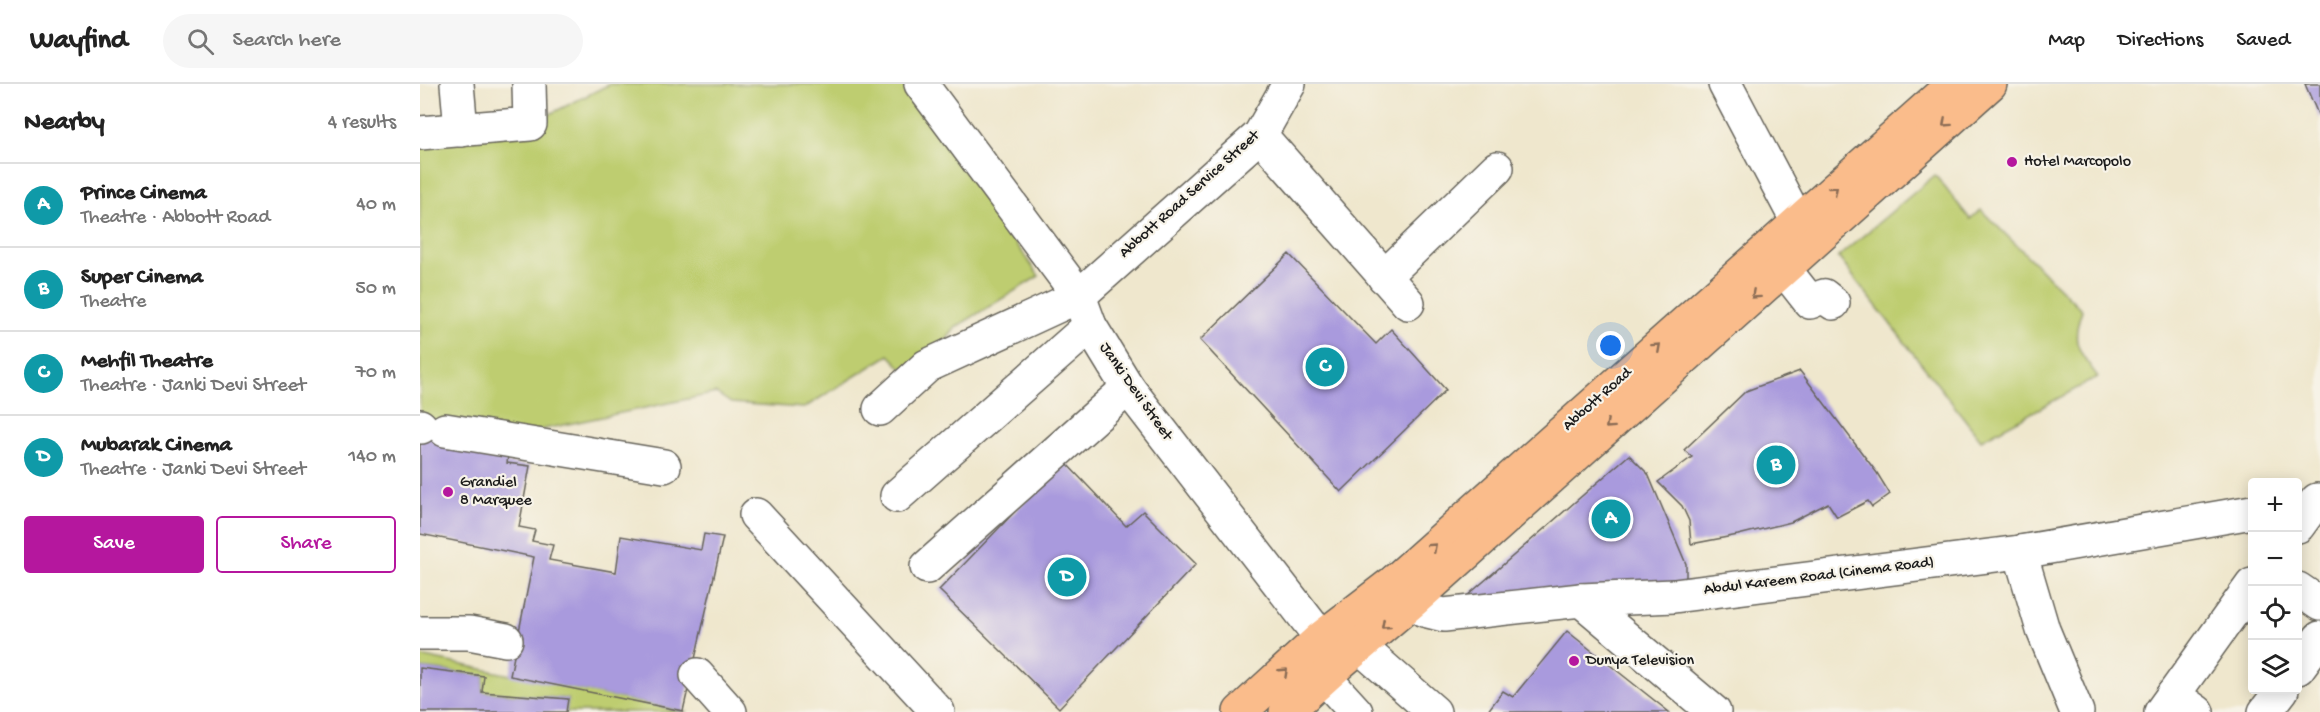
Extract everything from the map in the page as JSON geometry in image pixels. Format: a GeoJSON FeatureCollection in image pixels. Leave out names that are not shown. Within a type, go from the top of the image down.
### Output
{"type":"FeatureCollection","features":[{"type":"Feature","properties":{"kind":"main road","name":"Abbott Road"},"geometry":{"type":"LineString","coordinates":[[1404,591],[1784,269],[1804,233],[1953,84]]}},
{"type":"Feature","properties":{"kind":"main road","name":"Abbott Road"},"geometry":{"type":"LineString","coordinates":[[1286,712],[1336,656],[1404,591],[1804,233],[1990,84]]}},
{"type":"Feature","properties":{"kind":"main road","name":"Abbott Road"},"geometry":{"type":"LineString","coordinates":[[1240,712],[1336,656]]}},
{"type":"Feature","properties":{"kind":"street"},"geometry":{"type":"LineString","coordinates":[[457,84],[461,130]]}},
{"type":"Feature","properties":{"kind":"street"},"geometry":{"type":"LineString","coordinates":[[420,134],[530,124],[528,84]]}},
{"type":"Feature","properties":{"kind":"street","name":"Janki Devi Street"},"geometry":{"type":"LineString","coordinates":[[921,84],[1079,296],[1090,326],[1128,388],[1336,656]]}},
{"type":"Feature","properties":{"kind":"street","name":"Abbott Road Service Street"},"geometry":{"type":"LineString","coordinates":[[880,409],[927,366],[1079,296],[1260,135],[1288,84]]}},
{"type":"Feature","properties":{"kind":"street"},"geometry":{"type":"LineString","coordinates":[[1725,84],[1804,233]]}},
{"type":"Feature","properties":{"kind":"street"},"geometry":{"type":"LineString","coordinates":[[1260,135],[1408,303]]}},
{"type":"Feature","properties":{"kind":"street"},"geometry":{"type":"LineString","coordinates":[[1384,277],[1497,168]]}},
{"type":"Feature","properties":{"kind":"street"},"geometry":{"type":"LineString","coordinates":[[1784,269],[1810,302],[1824,296],[1833,303]]}},
{"type":"Feature","properties":{"kind":"street"},"geometry":{"type":"LineString","coordinates":[[897,496],[1090,326]]}},
{"type":"Feature","properties":{"kind":"street"},"geometry":{"type":"LineString","coordinates":[[927,567],[1128,388]]}},
{"type":"Feature","properties":{"kind":"street"},"geometry":{"type":"LineString","coordinates":[[429,428],[664,466]]}},
{"type":"Feature","properties":{"kind":"street"},"geometry":{"type":"LineString","coordinates":[[2302,519],[2312,501]]}},
{"type":"Feature","properties":{"kind":"street","name":"Abdul Kareem Road (Cinema Road)"},"geometry":{"type":"LineString","coordinates":[[1404,591],[1424,610],[1444,615],[1581,600],[1674,596],[2020,552],[2248,513]]}},
{"type":"Feature","properties":{"kind":"street"},"geometry":{"type":"LineString","coordinates":[[756,515],[938,712]]}},
{"type":"Feature","properties":{"kind":"street"},"geometry":{"type":"LineString","coordinates":[[2020,552],[2043,630],[2077,712]]}},
{"type":"Feature","properties":{"kind":"street"},"geometry":{"type":"LineString","coordinates":[[2177,706],[2252,586]]}},
{"type":"Feature","properties":{"kind":"street"},"geometry":{"type":"LineString","coordinates":[[2302,592],[2320,604]]}},
{"type":"Feature","properties":{"kind":"street"},"geometry":{"type":"LineString","coordinates":[[1581,600],[1714,712]]}},
{"type":"Feature","properties":{"kind":"street"},"geometry":{"type":"LineString","coordinates":[[420,633],[469,633],[506,640]]}},
{"type":"Feature","properties":{"kind":"street"},"geometry":{"type":"LineString","coordinates":[[2302,663],[2320,638]]}},
{"type":"Feature","properties":{"kind":"street"},"geometry":{"type":"LineString","coordinates":[[1336,656],[1356,712]]}},
{"type":"Feature","properties":{"kind":"street"},"geometry":{"type":"LineString","coordinates":[[1336,656],[1434,712]]}},
{"type":"Feature","properties":{"kind":"street"},"geometry":{"type":"LineString","coordinates":[[697,675],[730,712]]}},
{"type":"Feature","properties":{"kind":"street"},"geometry":{"type":"LineString","coordinates":[[2265,712],[2279,694]]}},
{"type":"Feature","properties":{"kind":"green space"},"geometry":{"type":"Polygon","coordinates":[[[610,84],[903,84],[1039,276],[956,327],[927,366],[912,379],[889,355],[804,408],[731,403],[716,393],[516,435],[420,419],[420,132],[530,124],[610,84]]]}},
{"type":"Feature","properties":{"kind":"green space"},"geometry":{"type":"Polygon","coordinates":[[[1935,175],[1970,219],[1981,210],[2082,310],[2078,321],[2078,346],[2098,377],[1981,440],[1838,257],[1935,175]]]}},
{"type":"Feature","properties":{"kind":"green space"},"geometry":{"type":"Polygon","coordinates":[[[420,656],[687,712],[566,712],[568,699],[482,692],[484,676],[420,668],[420,656]]]}},
{"type":"Feature","properties":{"kind":"building"},"geometry":{"type":"Polygon","coordinates":[[[2305,84],[2320,84],[2320,119],[2305,84]]]}},
{"type":"Feature","properties":{"kind":"building"},"geometry":{"type":"Polygon","coordinates":[[[1289,254],[1376,344],[1391,329],[1446,390],[1341,492],[1200,340],[1289,254]]]}},
{"type":"Feature","properties":{"kind":"building"},"geometry":{"type":"Polygon","coordinates":[[[1800,371],[1877,473],[1890,494],[1872,507],[1868,501],[1837,517],[1828,503],[1791,522],[1691,544],[1689,521],[1682,506],[1658,482],[1692,457],[1684,450],[1746,391],[1800,371]]]}},
{"type":"Feature","properties":{"kind":"building"},"geometry":{"type":"Polygon","coordinates":[[[420,433],[508,456],[507,463],[530,466],[519,527],[535,530],[532,541],[553,545],[549,560],[616,572],[621,536],[701,550],[704,534],[723,537],[683,711],[510,676],[534,557],[420,534],[420,433]]]}},
{"type":"Feature","properties":{"kind":"building"},"geometry":{"type":"Polygon","coordinates":[[[1629,455],[1648,474],[1686,564],[1686,589],[1471,608],[1467,596],[1629,455]]]}},
{"type":"Feature","properties":{"kind":"building"},"geometry":{"type":"Polygon","coordinates":[[[1064,461],[1126,526],[1143,511],[1196,564],[1059,708],[939,590],[1064,461]]]}},
{"type":"Feature","properties":{"kind":"building","name":"Dunya Television"},"geometry":{"type":"Polygon","coordinates":[[[1567,631],[1669,712],[1487,712],[1503,691],[1513,697],[1567,631]]]}},
{"type":"Feature","properties":{"kind":"building"},"geometry":{"type":"Polygon","coordinates":[[[420,668],[484,676],[482,692],[568,699],[566,712],[420,712],[420,668]]]}},
{"type":"Feature","properties":{"kind":"place","name":"Hotel Marcopolo"},"geometry":{"type":"Point","coordinates":[2012,162]}},
{"type":"Feature","properties":{"kind":"place","name":"Mehfil Theatre"},"geometry":{"type":"Point","coordinates":[1325,367]}},
{"type":"Feature","properties":{"kind":"place","name":"Super Cinema"},"geometry":{"type":"Point","coordinates":[1776,465]}},
{"type":"Feature","properties":{"kind":"place","name":"Grandiel 8 Marquee"},"geometry":{"type":"Point","coordinates":[448,492]}},
{"type":"Feature","properties":{"kind":"place","name":"Prince Cinema"},"geometry":{"type":"Point","coordinates":[1611,519]}},
{"type":"Feature","properties":{"kind":"place","name":"Mubarak Cinema"},"geometry":{"type":"Point","coordinates":[1067,577]}},
{"type":"Feature","properties":{"kind":"place","name":"Dunya Television"},"geometry":{"type":"Point","coordinates":[1574,661]}}]}
